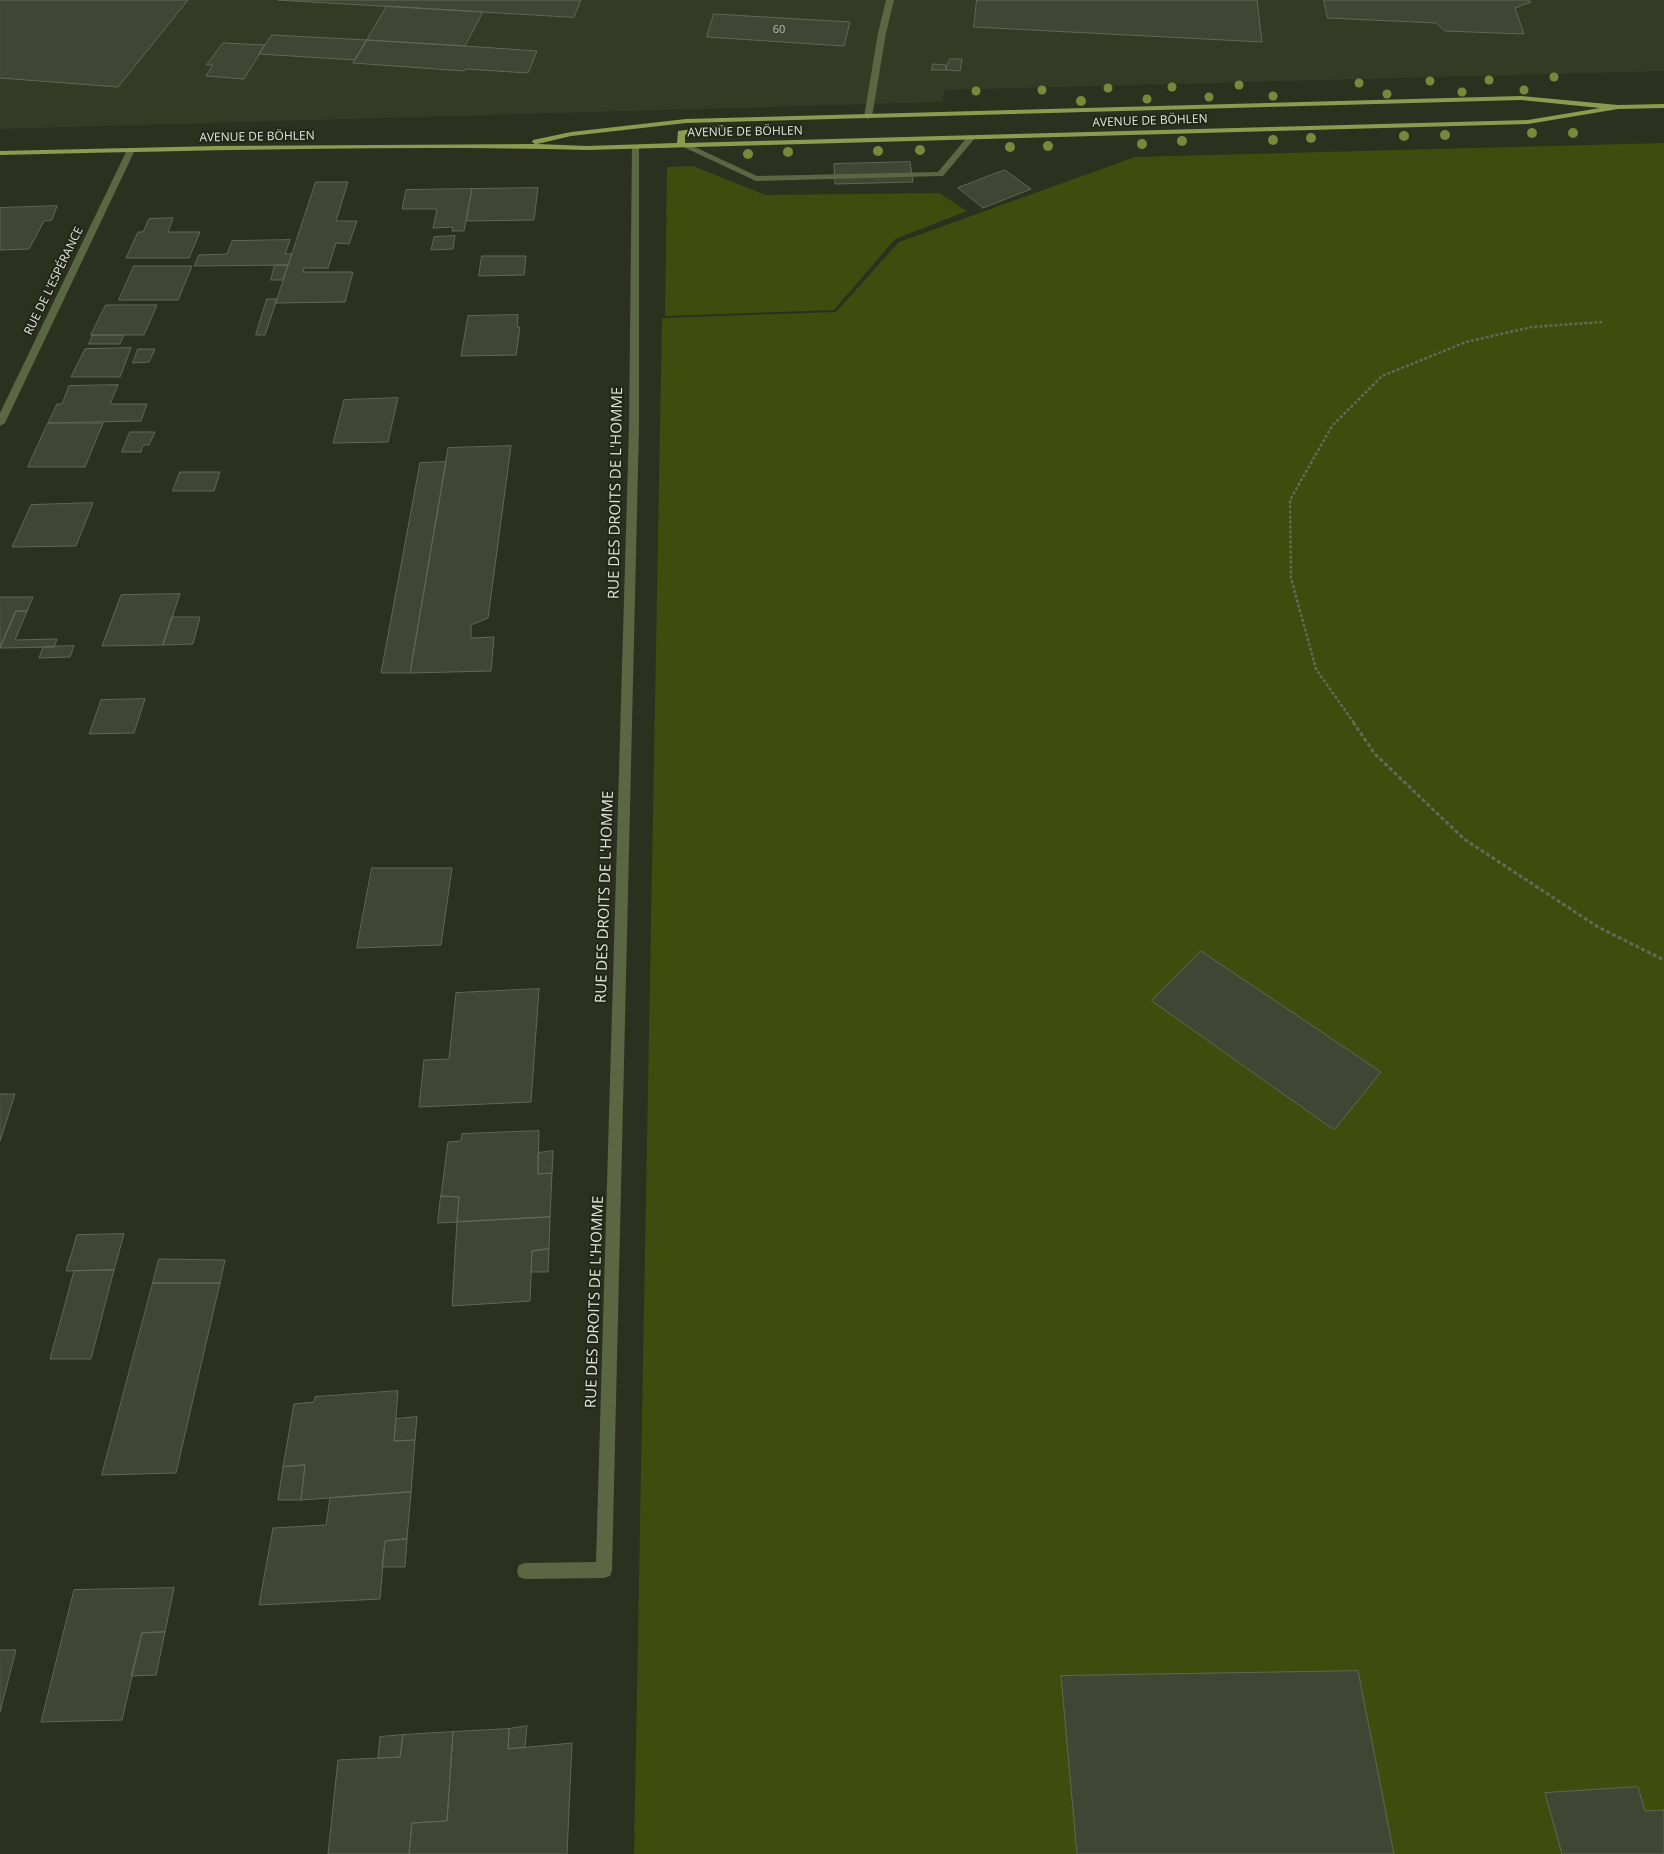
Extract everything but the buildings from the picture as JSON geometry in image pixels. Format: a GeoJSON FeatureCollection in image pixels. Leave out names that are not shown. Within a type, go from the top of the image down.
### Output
{"type":"FeatureCollection","features":[{"type":"Feature","properties":{"kind":"main road","name":"AVENUE DE BÖHLEN"},"geometry":{"type":"LineString","coordinates":[[514,146],[571,134],[676,122],[1521,98],[1618,107],[1664,106]]}},
{"type":"Feature","properties":{"kind":"main road","name":"AVENUE DE BÖHLEN"},"geometry":{"type":"LineString","coordinates":[[0,153],[514,146],[635,147],[680,144],[1528,122],[1618,107]]}},
{"type":"Feature","properties":{"kind":"main road","name":"AVENUE DE BÖHLEN"},"geometry":{"type":"LineString","coordinates":[[680,144],[681,133],[776,119]]}},
{"type":"Feature","properties":{"kind":"street"},"geometry":{"type":"LineString","coordinates":[[868,117],[890,0]]}},
{"type":"Feature","properties":{"kind":"street"},"geometry":{"type":"LineString","coordinates":[[680,144],[756,179],[940,174],[972,137]]}},
{"type":"Feature","properties":{"kind":"street","name":"RUE DES DROITS DE L'HOMME"},"geometry":{"type":"LineString","coordinates":[[525,1571],[604,1570],[634,426],[635,147]]}},
{"type":"Feature","properties":{"kind":"street","name":"RUE DE L'ESPÉRANCE"},"geometry":{"type":"LineString","coordinates":[[0,422],[131,150]]}},
{"type":"Feature","properties":{"kind":"path"},"geometry":{"type":"LineString","coordinates":[[1602,322],[1532,327],[1466,342],[1382,376],[1332,426],[1290,500],[1291,578],[1316,669],[1375,754],[1464,839],[1598,927],[1664,960]]}},
{"type":"Feature","properties":{"kind":"shaded area"},"geometry":{"type":"Polygon","coordinates":[[[0,0],[1664,0],[1664,71],[945,90],[942,102],[0,129],[0,0]]]}},
{"type":"Feature","properties":{"kind":"green space"},"geometry":{"type":"Polygon","coordinates":[[[1664,143],[1664,1854],[634,1854],[662,318],[836,312],[899,242],[1135,157],[1664,143]]]}},
{"type":"Feature","properties":{"kind":"green space"},"geometry":{"type":"Polygon","coordinates":[[[693,166],[765,195],[939,193],[967,211],[895,239],[834,310],[665,316],[667,167],[693,166]]]}}]}
